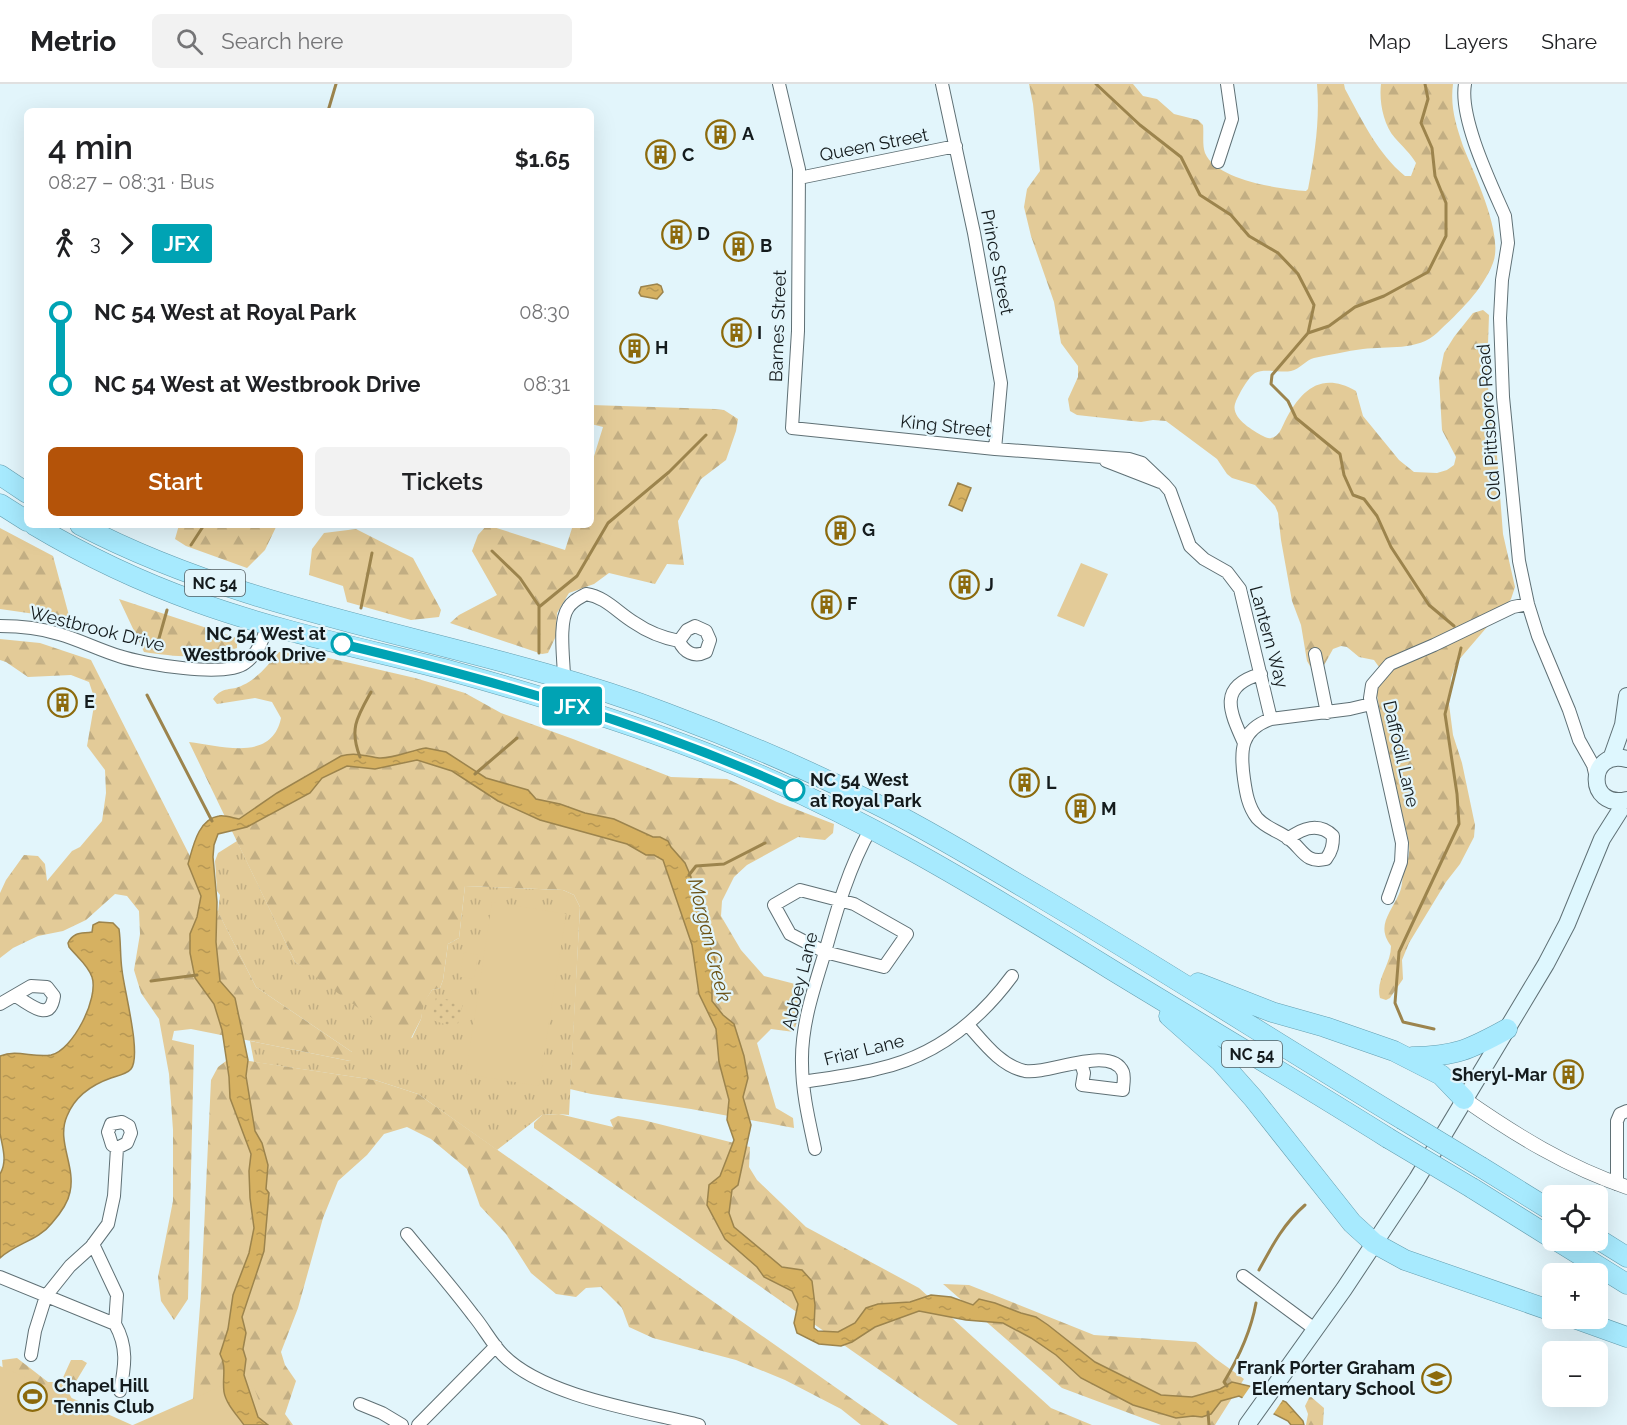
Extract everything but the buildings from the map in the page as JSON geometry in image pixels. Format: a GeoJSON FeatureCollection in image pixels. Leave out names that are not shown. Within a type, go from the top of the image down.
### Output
{"type":"FeatureCollection","features":[{"type":"Feature","properties":{"kind":"highway"},"geometry":{"type":"LineString","coordinates":[[0,475],[24,491]]}},
{"type":"Feature","properties":{"kind":"highway"},"geometry":{"type":"LineString","coordinates":[[0,504],[24,519]]}},
{"type":"Feature","properties":{"kind":"highway","name":"NC 54"},"geometry":{"type":"LineString","coordinates":[[39,528],[129,574],[199,603],[268,624],[549,699],[706,753],[776,782],[871,828],[995,897],[1542,1232]]}},
{"type":"Feature","properties":{"kind":"highway","name":"NC 54"},"geometry":{"type":"LineString","coordinates":[[86,528],[170,567],[245,593],[564,678],[663,712],[735,740],[873,802],[1146,960],[1218,1007],[1542,1205]]}},
{"type":"Feature","properties":{"kind":"highway"},"geometry":{"type":"LineString","coordinates":[[199,603],[214,598],[264,610],[276,608],[281,603]]}},
{"type":"Feature","properties":{"kind":"highway"},"geometry":{"type":"LineString","coordinates":[[268,624],[282,618],[328,625],[340,619]]}},
{"type":"Feature","properties":{"kind":"highway"},"geometry":{"type":"LineString","coordinates":[[706,753],[758,765],[847,802],[860,804],[873,802]]}},
{"type":"Feature","properties":{"kind":"highway"},"geometry":{"type":"LineString","coordinates":[[871,828],[879,825],[893,826],[937,847],[987,866]]}},
{"type":"Feature","properties":{"kind":"highway"},"geometry":{"type":"LineString","coordinates":[[1146,960],[1249,1004],[1325,1027],[1409,1058],[1441,1075],[1464,1099]]}},
{"type":"Feature","properties":{"kind":"highway"},"geometry":{"type":"LineString","coordinates":[[1116,972],[1188,1031],[1221,1062],[1253,1098],[1352,1223],[1374,1243],[1405,1260],[1542,1308]]}},
{"type":"Feature","properties":{"kind":"highway"},"geometry":{"type":"LineString","coordinates":[[1409,1058],[1443,1056],[1472,1049],[1507,1029]]}},
{"type":"Feature","properties":{"kind":"highway"},"geometry":{"type":"LineString","coordinates":[[1608,1245],[1627,1257]]}},
{"type":"Feature","properties":{"kind":"highway","name":"NC 54"},"geometry":{"type":"LineString","coordinates":[[1573,1251],[1627,1284]]}},
{"type":"Feature","properties":{"kind":"highway"},"geometry":{"type":"LineString","coordinates":[[1605,1329],[1627,1337]]}},
{"type":"Feature","properties":{"kind":"main road"},"geometry":{"type":"LineString","coordinates":[[1602,839],[1598,770],[1615,759],[1627,696]]}},
{"type":"Feature","properties":{"kind":"main road"},"geometry":{"type":"LineString","coordinates":[[1623,725],[1627,742]]}},
{"type":"Feature","properties":{"kind":"main road"},"geometry":{"type":"LineString","coordinates":[[1599,786],[1613,801],[1626,800]]}},
{"type":"Feature","properties":{"kind":"main road"},"geometry":{"type":"LineString","coordinates":[[1247,1425],[1316,1329],[1417,1179],[1542,973],[1567,924],[1602,839],[1626,800]]}},
{"type":"Feature","properties":{"kind":"street","name":"Barnes Street"},"geometry":{"type":"LineString","coordinates":[[779,84],[799,169],[798,331],[792,428]]}},
{"type":"Feature","properties":{"kind":"street","name":"Prince Street"},"geometry":{"type":"LineString","coordinates":[[942,84],[1002,383],[995,449]]}},
{"type":"Feature","properties":{"kind":"street"},"geometry":{"type":"LineString","coordinates":[[1218,162],[1232,119],[1227,84]]}},
{"type":"Feature","properties":{"kind":"street","name":"Old Pittsboro Road"},"geometry":{"type":"LineString","coordinates":[[1465,84],[1464,108],[1467,119],[1505,216],[1508,232],[1500,318],[1503,397],[1519,561],[1528,604],[1538,636],[1579,740],[1588,752],[1599,786]]}},
{"type":"Feature","properties":{"kind":"street","name":"Queen Street"},"geometry":{"type":"LineString","coordinates":[[799,178],[956,146]]}},
{"type":"Feature","properties":{"kind":"street","name":"King Street"},"geometry":{"type":"LineString","coordinates":[[792,428],[1096,457]]}},
{"type":"Feature","properties":{"kind":"street","name":"Lantern Way"},"geometry":{"type":"LineString","coordinates":[[1096,457],[1164,484],[1170,492],[1190,546],[1204,559],[1227,572],[1240,589],[1271,719]]}},
{"type":"Feature","properties":{"kind":"street"},"geometry":{"type":"LineString","coordinates":[[564,678],[565,613],[577,599],[586,594],[602,599],[635,624],[679,641]]}},
{"type":"Feature","properties":{"kind":"street","name":"Daffodil Lane"},"geometry":{"type":"LineString","coordinates":[[1389,898],[1401,862],[1402,843],[1371,705],[1372,685],[1390,664],[1513,607],[1528,604]]}},
{"type":"Feature","properties":{"kind":"street","name":"Westbrook Drive"},"geometry":{"type":"LineString","coordinates":[[0,626],[37,629],[60,634],[129,658],[172,666],[213,670],[233,669],[244,664],[257,652],[268,624]]}},
{"type":"Feature","properties":{"kind":"street"},"geometry":{"type":"LineString","coordinates":[[1315,654],[1327,713]]}},
{"type":"Feature","properties":{"kind":"street"},"geometry":{"type":"LineString","coordinates":[[1244,742],[1235,724],[1230,698],[1235,687],[1248,678],[1261,674]]}},
{"type":"Feature","properties":{"kind":"street"},"geometry":{"type":"LineString","coordinates":[[1288,838],[1266,826],[1252,810],[1247,800],[1241,760],[1244,742],[1260,723],[1271,719],[1327,713],[1371,705]]}},
{"type":"Feature","properties":{"kind":"street"},"geometry":{"type":"LineString","coordinates":[[1588,752],[1615,759]]}},
{"type":"Feature","properties":{"kind":"street","name":"Abbey Lane"},"geometry":{"type":"LineString","coordinates":[[815,1149],[801,1064],[807,1014],[840,900],[860,847],[871,828]]}},
{"type":"Feature","properties":{"kind":"street"},"geometry":{"type":"LineString","coordinates":[[800,890],[854,904],[907,934],[884,967],[825,952],[790,934],[774,905],[800,890]]}},
{"type":"Feature","properties":{"kind":"street","name":"Friar Lane"},"geometry":{"type":"LineString","coordinates":[[803,1082],[878,1069],[904,1061],[932,1047],[968,1025],[1012,976]]}},
{"type":"Feature","properties":{"kind":"street"},"geometry":{"type":"LineString","coordinates":[[0,1004],[15,996]]}},
{"type":"Feature","properties":{"kind":"street"},"geometry":{"type":"LineString","coordinates":[[968,1025],[993,1052],[1014,1068],[1032,1072],[1080,1062]]}},
{"type":"Feature","properties":{"kind":"street"},"geometry":{"type":"LineString","coordinates":[[1464,1099],[1501,1125],[1553,1155],[1622,1186],[1617,1121],[1620,1114],[1627,1111]]}},
{"type":"Feature","properties":{"kind":"street"},"geometry":{"type":"LineString","coordinates":[[31,1355],[35,1331],[46,1296],[108,1224],[114,1196],[117,1148]]}},
{"type":"Feature","properties":{"kind":"street"},"geometry":{"type":"LineString","coordinates":[[407,1234],[455,1291],[504,1356],[522,1369],[555,1387],[586,1398],[663,1421],[699,1425]]}},
{"type":"Feature","properties":{"kind":"street"},"geometry":{"type":"LineString","coordinates":[[93,1244],[117,1295],[115,1324],[123,1340],[126,1354],[120,1391]]}},
{"type":"Feature","properties":{"kind":"street"},"geometry":{"type":"LineString","coordinates":[[1243,1276],[1316,1329]]}},
{"type":"Feature","properties":{"kind":"street"},"geometry":{"type":"LineString","coordinates":[[0,1277],[115,1324]]}},
{"type":"Feature","properties":{"kind":"street"},"geometry":{"type":"LineString","coordinates":[[418,1425],[496,1346]]}},
{"type":"Feature","properties":{"kind":"street"},"geometry":{"type":"LineString","coordinates":[[360,1404],[402,1425]]}},
{"type":"Feature","properties":{"kind":"green space"},"geometry":{"type":"Polygon","coordinates":[[[1029,84],[1133,84],[1143,96],[1157,99],[1174,114],[1198,120],[1203,125],[1205,153],[1211,162],[1222,170],[1265,185],[1306,191],[1311,176],[1316,136],[1317,84],[1344,84],[1378,147],[1405,176],[1411,176],[1416,163],[1387,126],[1381,105],[1381,84],[1453,84],[1452,100],[1456,123],[1486,204],[1494,236],[1493,263],[1483,283],[1437,333],[1421,343],[1402,347],[1363,349],[1314,358],[1291,371],[1255,373],[1245,384],[1235,404],[1236,414],[1243,423],[1270,438],[1278,434],[1298,400],[1313,387],[1332,383],[1344,385],[1356,391],[1363,416],[1399,460],[1414,472],[1437,473],[1447,470],[1454,465],[1456,457],[1442,430],[1439,378],[1444,353],[1473,313],[1483,310],[1489,315],[1487,373],[1489,399],[1497,456],[1503,534],[1515,587],[1511,599],[1457,662],[1451,678],[1449,704],[1453,735],[1462,763],[1475,825],[1474,837],[1460,864],[1446,882],[1409,943],[1402,960],[1403,979],[1390,998],[1386,1000],[1380,998],[1379,991],[1391,946],[1387,939],[1385,926],[1401,889],[1409,856],[1409,843],[1385,742],[1377,695],[1379,667],[1374,660],[1359,657],[1347,647],[1341,646],[1333,649],[1323,667],[1315,669],[1310,666],[1307,661],[1301,625],[1292,601],[1278,513],[1275,506],[1255,485],[1232,478],[1217,459],[1166,421],[1141,422],[1077,415],[1070,411],[1068,399],[1078,377],[1078,366],[1061,343],[1054,302],[1031,236],[1024,207],[1027,189],[1040,171],[1029,84]]]}},
{"type":"Feature","properties":{"kind":"green space"},"geometry":{"type":"Polygon","coordinates":[[[594,405],[715,409],[724,410],[738,419],[726,460],[701,479],[678,521],[684,565],[667,564],[655,584],[609,573],[594,584],[569,593],[557,613],[556,636],[548,653],[542,654],[450,623],[459,615],[497,595],[472,551],[478,535],[484,528],[496,528],[565,550],[572,528],[594,528],[594,456],[603,427],[594,425],[594,405]]]}},
{"type":"Feature","properties":{"kind":"green space"},"geometry":{"type":"Polygon","coordinates":[[[0,528],[53,556],[71,623],[49,616],[0,609],[0,528]]]}},
{"type":"Feature","properties":{"kind":"green space"},"geometry":{"type":"Polygon","coordinates":[[[178,528],[276,528],[265,550],[247,568],[186,546],[175,539],[178,528]]]}},
{"type":"Feature","properties":{"kind":"green space"},"geometry":{"type":"Polygon","coordinates":[[[356,529],[413,558],[441,610],[439,617],[411,620],[347,602],[343,586],[309,575],[312,549],[324,533],[356,529]]]}},
{"type":"Feature","properties":{"kind":"green space"},"geometry":{"type":"Polygon","coordinates":[[[1081,563],[1108,574],[1084,627],[1057,616],[1081,563]]]}},
{"type":"Feature","properties":{"kind":"green space"},"geometry":{"type":"Polygon","coordinates":[[[119,599],[237,638],[237,648],[201,656],[144,652],[119,599]]]}},
{"type":"Feature","properties":{"kind":"green space"},"geometry":{"type":"Polygon","coordinates":[[[0,639],[40,643],[91,660],[256,987],[352,1052],[353,1058],[350,1061],[191,1029],[174,1031],[172,1040],[194,1045],[188,1299],[174,1320],[161,1301],[158,1277],[173,1201],[173,1130],[169,1074],[159,1019],[141,993],[134,970],[140,934],[139,911],[127,896],[115,894],[86,920],[63,931],[38,936],[13,948],[0,958],[0,893],[6,880],[24,855],[38,856],[45,864],[47,881],[72,851],[80,847],[102,821],[106,793],[105,770],[87,746],[95,700],[89,682],[71,675],[28,677],[0,660],[0,639]]]}},
{"type":"Feature","properties":{"kind":"green space"},"geometry":{"type":"Polygon","coordinates":[[[294,650],[415,678],[465,693],[501,713],[671,777],[727,779],[777,802],[834,824],[833,833],[825,840],[798,837],[747,865],[734,877],[722,901],[721,916],[741,950],[764,976],[799,985],[799,1014],[794,1032],[771,1029],[757,1043],[776,1108],[793,1118],[794,1128],[570,1089],[580,907],[574,895],[563,890],[465,886],[459,938],[448,944],[440,988],[432,990],[424,1003],[421,1019],[408,1044],[295,962],[189,742],[244,748],[257,746],[267,741],[276,732],[281,718],[272,702],[255,698],[217,704],[213,699],[224,690],[238,687],[253,679],[279,652],[294,650]]]}},
{"type":"Feature","properties":{"kind":"green space"},"geometry":{"type":"Polygon","coordinates":[[[237,841],[295,962],[412,1038],[421,1019],[423,1003],[432,990],[440,988],[448,944],[459,938],[465,886],[563,890],[574,895],[580,907],[569,1115],[542,1115],[497,1150],[418,1094],[375,1080],[254,1062],[250,1041],[350,1061],[352,1052],[256,987],[218,912],[220,895],[217,891],[215,861],[218,853],[237,841]]]}},
{"type":"Feature","properties":{"kind":"green space"},"geometry":{"type":"Polygon","coordinates":[[[492,902],[566,914],[539,1086],[466,1074],[492,902]]]}},
{"type":"Feature","properties":{"kind":"green space"},"geometry":{"type":"Polygon","coordinates":[[[464,952],[478,955],[474,979],[460,977],[464,952]]]}},
{"type":"Feature","properties":{"kind":"green space"},"geometry":{"type":"Polygon","coordinates":[[[436,997],[463,1003],[457,1028],[432,1020],[436,997]]]}},
{"type":"Feature","properties":{"kind":"green space"},"geometry":{"type":"Polygon","coordinates":[[[230,1058],[375,1080],[418,1094],[889,1425],[861,1425],[841,1409],[785,1380],[736,1360],[653,1338],[629,1327],[622,1308],[601,1287],[586,1288],[576,1297],[556,1294],[531,1273],[506,1234],[480,1206],[467,1169],[431,1139],[407,1127],[384,1134],[367,1155],[338,1181],[323,1218],[298,1308],[281,1352],[285,1365],[296,1381],[285,1414],[293,1425],[170,1425],[192,1411],[201,1293],[211,1080],[218,1067],[230,1058]]]}},
{"type":"Feature","properties":{"kind":"green space"},"geometry":{"type":"Polygon","coordinates":[[[559,1114],[613,1127],[610,1120],[618,1116],[643,1120],[750,1147],[749,1167],[757,1180],[806,1227],[919,1288],[1051,1408],[1092,1425],[958,1425],[534,1128],[534,1123],[542,1115],[559,1114]]]}},
{"type":"Feature","properties":{"kind":"green space"},"geometry":{"type":"Polygon","coordinates":[[[943,1284],[969,1285],[1094,1335],[1196,1342],[1244,1379],[1215,1425],[1161,1425],[1062,1388],[943,1284]]]}},
{"type":"Feature","properties":{"kind":"green space"},"geometry":{"type":"Polygon","coordinates":[[[17,1358],[48,1382],[61,1382],[71,1360],[82,1360],[87,1363],[69,1393],[76,1407],[4,1382],[2,1360],[17,1358]]]}},
{"type":"Feature","properties":{"kind":"green space","name":"Chapel Hill Tennis Club"},"geometry":{"type":"Polygon","coordinates":[[[0,1366],[132,1425],[0,1425],[0,1366]]]}},
{"type":"Feature","properties":{"kind":"green space","name":"Chapel Hill Tennis Club"},"geometry":{"type":"Polygon","coordinates":[[[249,1374],[268,1425],[133,1425],[249,1374]]]}},
{"type":"Feature","properties":{"kind":"green space"},"geometry":{"type":"Polygon","coordinates":[[[1310,1396],[1324,1408],[1323,1425],[1306,1425],[1308,1414],[1305,1406],[1310,1396]]]}},
{"type":"Feature","properties":{"kind":"water"},"geometry":{"type":"Polygon","coordinates":[[[657,284],[661,286],[663,292],[657,299],[641,296],[639,293],[641,287],[657,284]]]}},
{"type":"Feature","properties":{"kind":"water"},"geometry":{"type":"Polygon","coordinates":[[[958,483],[971,488],[962,511],[949,505],[958,483]]]}},
{"type":"Feature","properties":{"kind":"water"},"geometry":{"type":"Polygon","coordinates":[[[426,748],[446,752],[486,778],[528,790],[536,799],[614,819],[653,837],[660,837],[668,841],[685,863],[691,877],[691,890],[697,903],[703,929],[715,959],[712,1001],[734,1024],[748,1078],[743,1097],[751,1125],[738,1185],[732,1190],[729,1213],[734,1227],[782,1267],[802,1270],[812,1281],[815,1305],[814,1328],[818,1331],[838,1332],[855,1323],[866,1308],[878,1304],[910,1302],[931,1295],[951,1297],[973,1305],[979,1299],[1036,1317],[1095,1362],[1161,1395],[1192,1397],[1220,1389],[1232,1382],[1249,1386],[1286,1402],[1304,1425],[1291,1425],[1288,1421],[1239,1396],[1221,1401],[1211,1414],[1202,1417],[1176,1418],[1133,1405],[1081,1378],[1056,1355],[1003,1323],[966,1320],[919,1311],[875,1327],[852,1342],[841,1346],[819,1344],[797,1333],[794,1323],[798,1304],[792,1291],[764,1277],[757,1267],[725,1239],[707,1205],[709,1185],[720,1176],[734,1140],[727,1120],[729,1100],[719,1062],[716,1029],[699,994],[692,945],[663,860],[654,855],[646,855],[627,844],[540,820],[498,801],[452,771],[417,760],[375,769],[347,766],[322,778],[310,793],[247,827],[218,834],[214,845],[217,902],[216,942],[220,981],[235,998],[248,1060],[246,1076],[255,1131],[262,1143],[268,1165],[266,1189],[269,1193],[264,1251],[242,1317],[246,1333],[243,1349],[246,1359],[244,1375],[258,1417],[268,1425],[244,1425],[225,1396],[223,1363],[220,1354],[228,1329],[233,1295],[249,1253],[254,1228],[250,1198],[251,1154],[230,1098],[222,1030],[214,1004],[195,978],[190,953],[190,934],[197,917],[201,896],[188,864],[194,842],[201,828],[212,818],[226,816],[239,819],[277,793],[341,756],[356,754],[384,758],[426,748]]]}},
{"type":"Feature","properties":{"kind":"water"},"geometry":{"type":"Polygon","coordinates":[[[99,922],[113,923],[119,929],[122,970],[134,1037],[134,1062],[129,1071],[97,1084],[84,1092],[74,1103],[64,1125],[71,1173],[67,1200],[60,1213],[46,1229],[0,1258],[0,1174],[4,1159],[0,1133],[0,1056],[13,1053],[51,1055],[68,1044],[88,1010],[93,986],[90,973],[68,943],[76,935],[92,932],[93,925],[99,922]]]}},
{"type":"Feature","properties":{"kind":"pier"},"geometry":{"type":"Polygon","coordinates":[[[1252,1384],[1284,1398],[1272,1416],[1241,1400],[1252,1384]]]}},
{"type":"Feature","properties":{"kind":"waterway"},"geometry":{"type":"LineString","coordinates":[[329,108],[336,84]]}},
{"type":"Feature","properties":{"kind":"waterway"},"geometry":{"type":"LineString","coordinates":[[1096,84],[1140,125],[1181,157],[1200,195],[1231,215],[1249,236],[1278,253],[1298,274],[1314,305],[1308,333],[1272,375],[1271,384],[1288,401],[1296,418],[1340,454],[1344,475],[1353,495],[1364,499],[1377,516],[1391,547],[1429,605],[1454,626]]}},
{"type":"Feature","properties":{"kind":"waterway"},"geometry":{"type":"LineString","coordinates":[[1308,333],[1329,326],[1355,307],[1384,296],[1428,272],[1446,236],[1446,203],[1435,176],[1432,148],[1421,123],[1428,99],[1425,84]]}},
{"type":"Feature","properties":{"kind":"waterway"},"geometry":{"type":"LineString","coordinates":[[539,653],[539,607],[577,576],[608,523],[669,472],[706,435]]}},
{"type":"Feature","properties":{"kind":"waterway"},"geometry":{"type":"LineString","coordinates":[[191,545],[202,528]]}},
{"type":"Feature","properties":{"kind":"waterway"},"geometry":{"type":"LineString","coordinates":[[492,551],[520,578],[539,606]]}},
{"type":"Feature","properties":{"kind":"waterway"},"geometry":{"type":"LineString","coordinates":[[361,608],[372,553]]}},
{"type":"Feature","properties":{"kind":"waterway"},"geometry":{"type":"LineString","coordinates":[[156,649],[167,610]]}},
{"type":"Feature","properties":{"kind":"waterway"},"geometry":{"type":"LineString","coordinates":[[1434,1029],[1403,1022],[1395,1003],[1399,952],[1459,824],[1457,794],[1445,714],[1461,648]]}},
{"type":"Feature","properties":{"kind":"waterway"},"geometry":{"type":"LineString","coordinates":[[360,757],[355,739],[356,723],[371,692]]}},
{"type":"Feature","properties":{"kind":"waterway"},"geometry":{"type":"LineString","coordinates":[[147,695],[212,821]]}},
{"type":"Feature","properties":{"kind":"waterway"},"geometry":{"type":"LineString","coordinates":[[475,774],[517,738]]}},
{"type":"Feature","properties":{"kind":"waterway","name":"Morgan Creek"},"geometry":{"type":"LineString","coordinates":[[689,875],[696,866],[724,864],[765,843]]}},
{"type":"Feature","properties":{"kind":"waterway"},"geometry":{"type":"LineString","coordinates":[[151,981],[197,975]]}},
{"type":"Feature","properties":{"kind":"waterway"},"geometry":{"type":"LineString","coordinates":[[1259,1270],[1285,1227],[1305,1205]]}},
{"type":"Feature","properties":{"kind":"waterway"},"geometry":{"type":"LineString","coordinates":[[1227,1386],[1224,1382],[1244,1344],[1256,1303]]}},
{"type":"Feature","properties":{"kind":"waterway"},"geometry":{"type":"LineString","coordinates":[[1208,1412],[1209,1425]]}},
{"type":"Feature","properties":{"kind":"bus line","name":"JFX"},"geometry":{"type":"LineString","coordinates":[[342,644],[493,683],[603,716],[706,753],[794,790]]}},
{"type":"Feature","properties":{"kind":"place","name":"A"},"geometry":{"type":"Point","coordinates":[721,134]}},
{"type":"Feature","properties":{"kind":"place","name":"C"},"geometry":{"type":"Point","coordinates":[661,155]}},
{"type":"Feature","properties":{"kind":"place","name":"D"},"geometry":{"type":"Point","coordinates":[676,234]}},
{"type":"Feature","properties":{"kind":"place","name":"B"},"geometry":{"type":"Point","coordinates":[739,246]}},
{"type":"Feature","properties":{"kind":"place","name":"I"},"geometry":{"type":"Point","coordinates":[736,333]}},
{"type":"Feature","properties":{"kind":"place","name":"H"},"geometry":{"type":"Point","coordinates":[634,348]}},
{"type":"Feature","properties":{"kind":"place","name":"G"},"geometry":{"type":"Point","coordinates":[841,530]}},
{"type":"Feature","properties":{"kind":"place","name":"J"},"geometry":{"type":"Point","coordinates":[964,585]}},
{"type":"Feature","properties":{"kind":"place","name":"F"},"geometry":{"type":"Point","coordinates":[826,604]}},
{"type":"Feature","properties":{"kind":"place","name":"NC 54 West at Westbrook Drive"},"geometry":{"type":"Point","coordinates":[342,644]}},
{"type":"Feature","properties":{"kind":"place","name":"E"},"geometry":{"type":"Point","coordinates":[63,702]}},
{"type":"Feature","properties":{"kind":"place","name":"L"},"geometry":{"type":"Point","coordinates":[1025,783]}},
{"type":"Feature","properties":{"kind":"place","name":"NC 54 West at Royal Park"},"geometry":{"type":"Point","coordinates":[794,790]}},
{"type":"Feature","properties":{"kind":"place","name":"M"},"geometry":{"type":"Point","coordinates":[1080,809]}},
{"type":"Feature","properties":{"kind":"place","name":"Sheryl-Mar"},"geometry":{"type":"Point","coordinates":[1568,1075]}},
{"type":"Feature","properties":{"kind":"place","name":"Frank Porter Graham Elementary School"},"geometry":{"type":"Point","coordinates":[1436,1378]}},
{"type":"Feature","properties":{"kind":"place","name":"Chapel Hill Tennis Club"},"geometry":{"type":"Point","coordinates":[33,1396]}}]}
